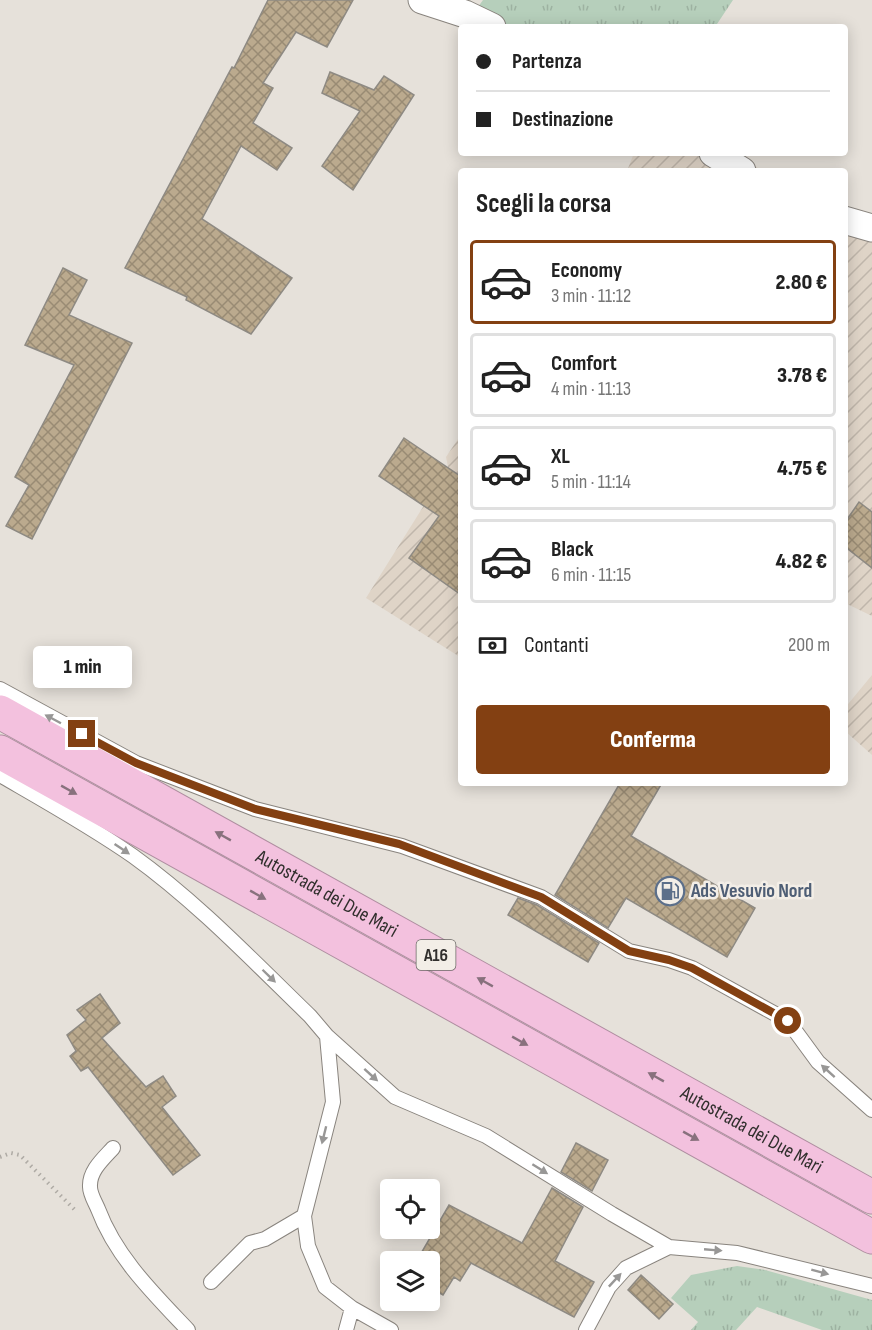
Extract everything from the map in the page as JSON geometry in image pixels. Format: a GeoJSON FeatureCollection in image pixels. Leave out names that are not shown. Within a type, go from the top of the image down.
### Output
{"type":"FeatureCollection","features":[{"type":"Feature","properties":{"kind":"highway","name":"Autostrada dei Due Mari"},"geometry":{"type":"LineString","coordinates":[[0,712],[872,1197]]}},
{"type":"Feature","properties":{"kind":"highway","name":"Autostrada dei Due Mari"},"geometry":{"type":"LineString","coordinates":[[0,752],[872,1237]]}},
{"type":"Feature","properties":{"kind":"street"},"geometry":{"type":"LineString","coordinates":[[422,0],[465,14],[486,24]]}},
{"type":"Feature","properties":{"kind":"street"},"geometry":{"type":"LineString","coordinates":[[718,156],[737,168]]}},
{"type":"Feature","properties":{"kind":"street"},"geometry":{"type":"LineString","coordinates":[[848,221],[872,228]]}},
{"type":"Feature","properties":{"kind":"lane"},"geometry":{"type":"LineString","coordinates":[[0,689],[136,763],[255,809],[402,846],[541,897],[629,951],[692,968],[788,1021],[818,1062],[872,1110]]}},
{"type":"Feature","properties":{"kind":"lane"},"geometry":{"type":"LineString","coordinates":[[0,775],[90,828],[135,858],[193,905],[327,1036],[395,1097],[486,1136],[669,1247],[737,1252],[872,1286]]}},
{"type":"Feature","properties":{"kind":"lane"},"geometry":{"type":"LineString","coordinates":[[327,1036],[333,1102],[304,1216],[308,1246],[325,1287],[352,1308],[391,1330]]}},
{"type":"Feature","properties":{"kind":"lane"},"geometry":{"type":"LineString","coordinates":[[113,1148],[94,1170],[90,1188],[104,1226],[114,1244],[138,1276],[188,1330]]}},
{"type":"Feature","properties":{"kind":"lane"},"geometry":{"type":"LineString","coordinates":[[210,1282],[245,1239],[265,1239],[304,1216]]}},
{"type":"Feature","properties":{"kind":"lane"},"geometry":{"type":"LineString","coordinates":[[586,1330],[609,1287],[626,1268],[669,1247]]}},
{"type":"Feature","properties":{"kind":"lane"},"geometry":{"type":"LineString","coordinates":[[346,1330],[352,1308]]}},
{"type":"Feature","properties":{"kind":"path"},"geometry":{"type":"LineString","coordinates":[[0,1156],[11,1153],[20,1155],[81,1216]]}},
{"type":"Feature","properties":{"kind":"shaded area"},"geometry":{"type":"Polygon","coordinates":[[[633,156],[737,156],[758,168],[628,168],[633,156]]]}},
{"type":"Feature","properties":{"kind":"shaded area"},"geometry":{"type":"Polygon","coordinates":[[[848,208],[872,217],[872,616],[848,604],[848,208]]]}},
{"type":"Feature","properties":{"kind":"shaded area"},"geometry":{"type":"Polygon","coordinates":[[[458,439],[458,656],[366,598],[448,467],[446,457],[458,439]]]}},
{"type":"Feature","properties":{"kind":"shaded area"},"geometry":{"type":"Polygon","coordinates":[[[872,675],[872,755],[848,734],[848,704],[872,675]]]}},
{"type":"Feature","properties":{"kind":"green space"},"geometry":{"type":"Polygon","coordinates":[[[483,0],[733,0],[717,24],[506,24],[486,15],[478,7],[483,0]]]}},
{"type":"Feature","properties":{"kind":"green space"},"geometry":{"type":"Polygon","coordinates":[[[737,1266],[765,1270],[872,1300],[872,1330],[822,1330],[757,1307],[736,1330],[691,1330],[698,1322],[671,1298],[691,1275],[737,1266]]]}},
{"type":"Feature","properties":{"kind":"building"},"geometry":{"type":"Polygon","coordinates":[[[268,0],[353,0],[327,47],[296,32],[263,83],[273,88],[253,123],[292,148],[277,170],[241,146],[202,219],[292,278],[251,334],[186,300],[187,297],[125,268],[232,67],[234,68],[268,0]]]}},
{"type":"Feature","properties":{"kind":"building"},"geometry":{"type":"Polygon","coordinates":[[[330,72],[374,90],[384,76],[414,95],[353,190],[322,166],[360,111],[322,93],[330,72]]]}},
{"type":"Feature","properties":{"kind":"building"},"geometry":{"type":"Polygon","coordinates":[[[63,268],[87,280],[69,315],[132,343],[32,539],[6,526],[29,485],[15,477],[74,365],[25,345],[63,268]]]}},
{"type":"Feature","properties":{"kind":"building"},"geometry":{"type":"Polygon","coordinates":[[[404,438],[458,475],[458,593],[409,558],[439,516],[379,476],[404,438]]]}},
{"type":"Feature","properties":{"kind":"building"},"geometry":{"type":"Polygon","coordinates":[[[859,502],[872,512],[872,568],[848,549],[848,518],[859,502]]]}},
{"type":"Feature","properties":{"kind":"building"},"geometry":{"type":"Polygon","coordinates":[[[618,786],[660,786],[631,836],[755,908],[727,957],[626,898],[608,928],[555,895],[618,786]]]}},
{"type":"Feature","properties":{"kind":"building"},"geometry":{"type":"Polygon","coordinates":[[[518,898],[537,905],[599,943],[588,962],[508,915],[518,898]]]}},
{"type":"Feature","properties":{"kind":"building"},"geometry":{"type":"Polygon","coordinates":[[[100,994],[120,1023],[102,1038],[146,1087],[163,1076],[176,1096],[162,1107],[200,1155],[173,1175],[88,1067],[81,1071],[70,1056],[76,1051],[67,1035],[86,1020],[77,1010],[100,994]]]}},
{"type":"Feature","properties":{"kind":"building"},"geometry":{"type":"Polygon","coordinates":[[[576,1143],[608,1160],[592,1191],[561,1172],[576,1143]]]}},
{"type":"Feature","properties":{"kind":"building"},"geometry":{"type":"Polygon","coordinates":[[[552,1188],[583,1207],[555,1261],[594,1282],[574,1317],[471,1263],[460,1281],[454,1277],[443,1295],[440,1293],[440,1251],[422,1251],[429,1239],[440,1239],[440,1221],[449,1205],[522,1243],[552,1188]]]}},
{"type":"Feature","properties":{"kind":"building"},"geometry":{"type":"Polygon","coordinates":[[[641,1275],[673,1304],[659,1319],[628,1290],[641,1275]]]}},
{"type":"Feature","properties":{"kind":"place","name":"Ads Vesuvio Nord"},"geometry":{"type":"Point","coordinates":[670,891]}},
{"type":"Feature","properties":{"kind":"route"},"geometry":{"type":"LineString","coordinates":[[82,734],[136,763],[255,809],[399,844],[541,897],[629,951],[692,968],[788,1021]]}}]}
